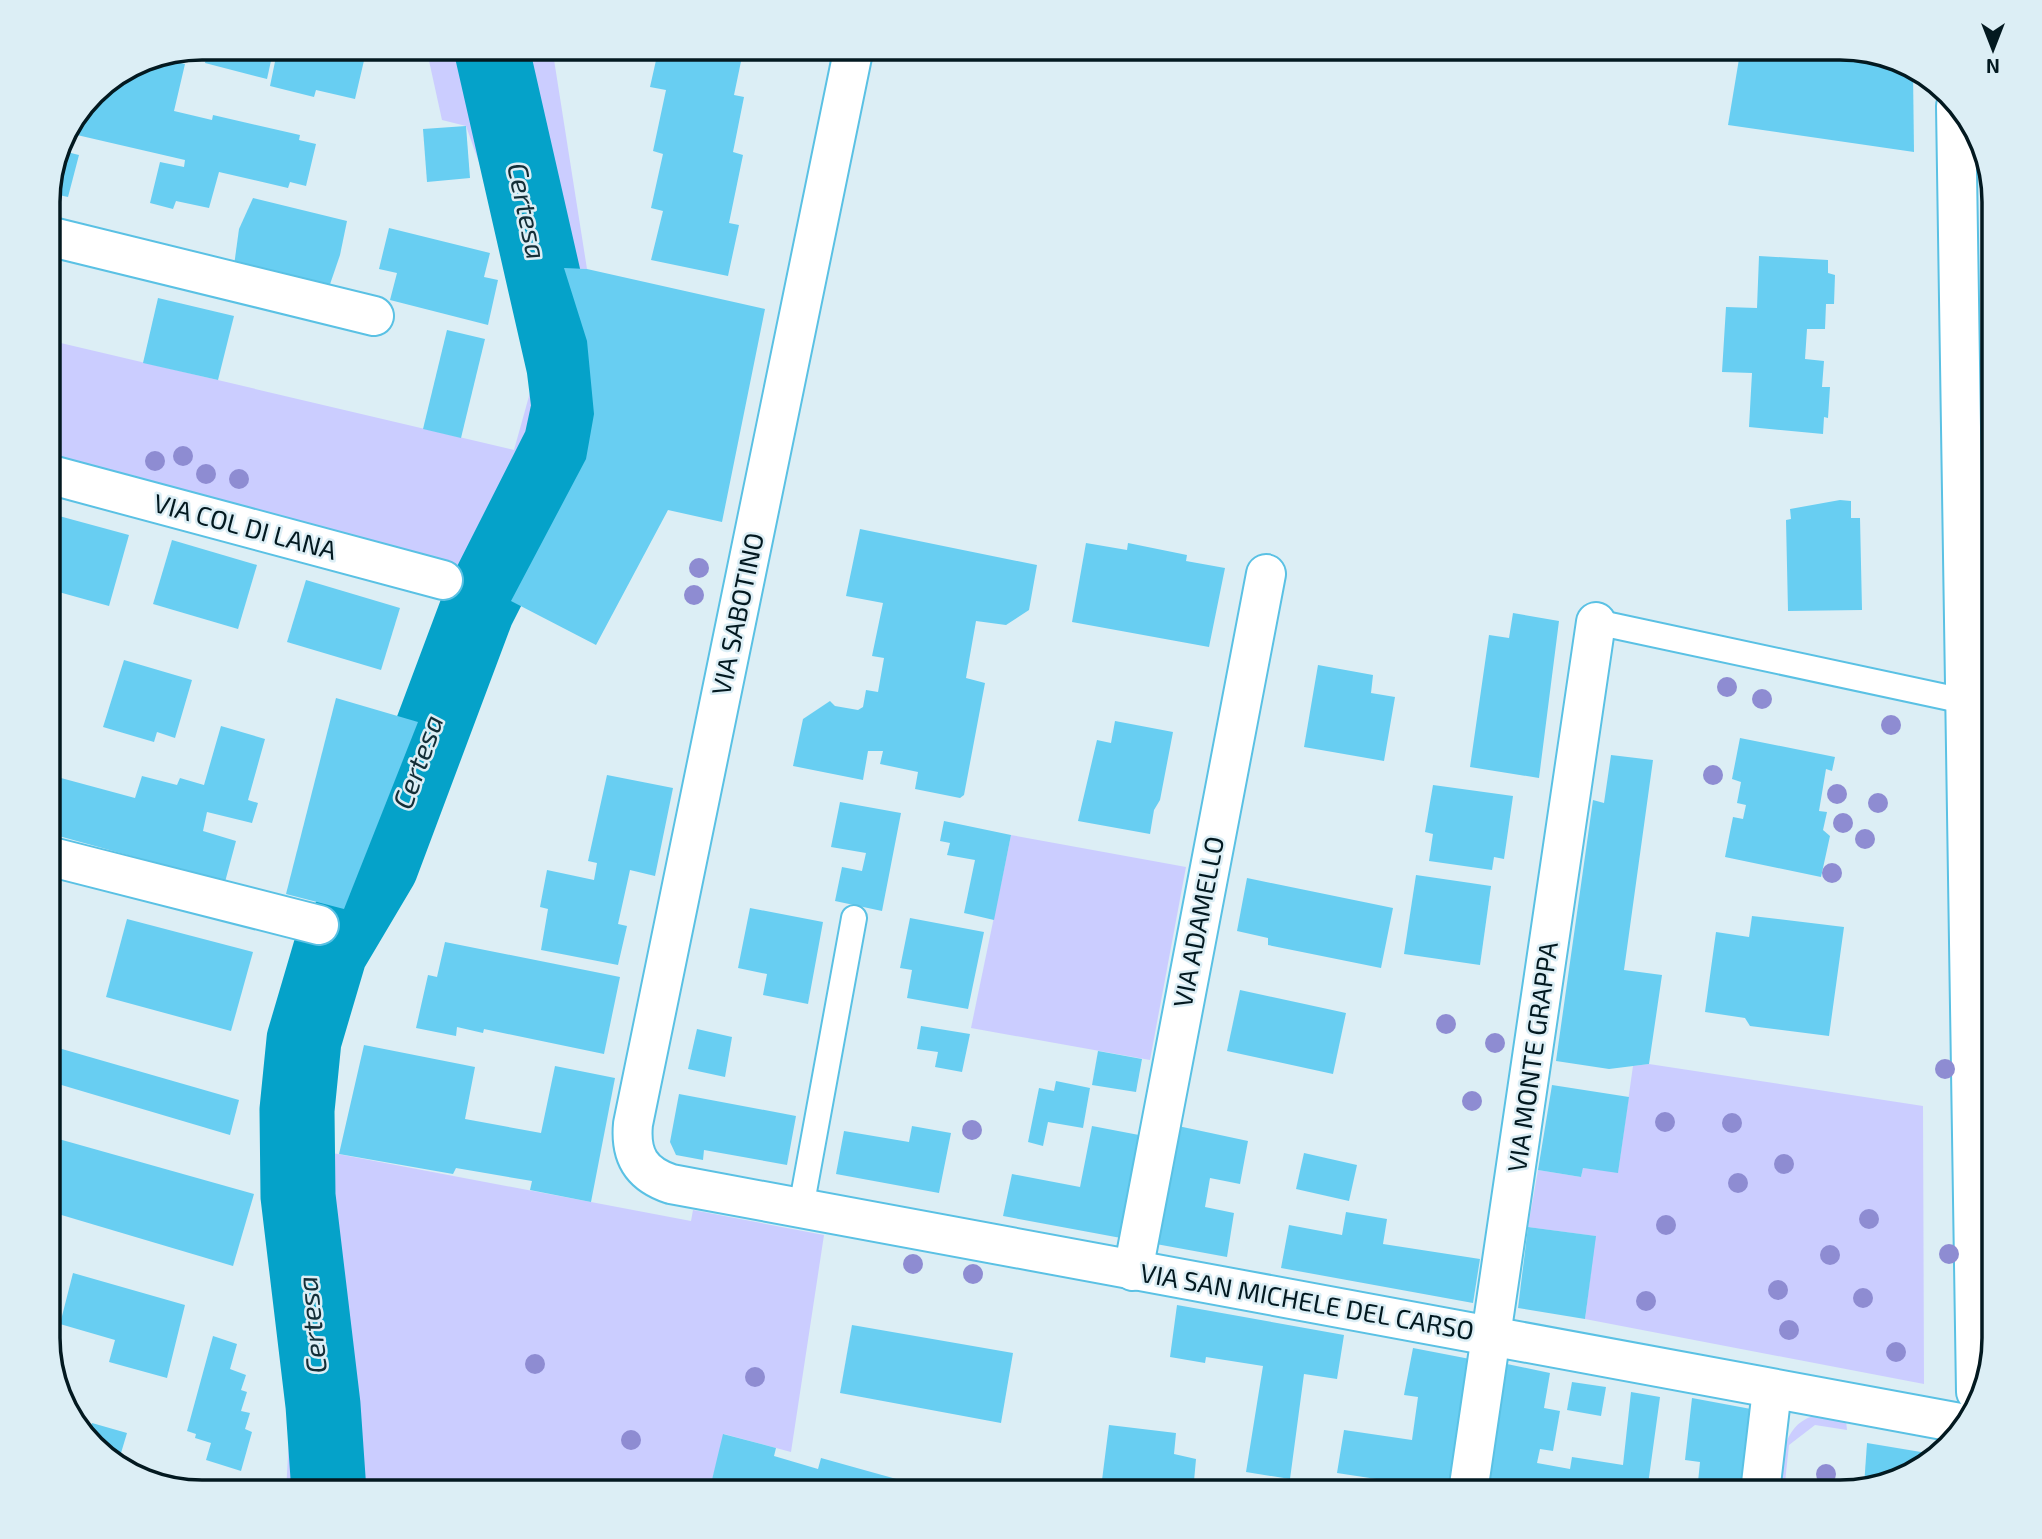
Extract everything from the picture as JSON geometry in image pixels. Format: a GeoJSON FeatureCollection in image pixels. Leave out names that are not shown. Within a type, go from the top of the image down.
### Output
{"type":"FeatureCollection","features":[{"type":"Feature","properties":{"kind":"street","name":"VIA SABOTINO"},"geometry":{"type":"LineString","coordinates":[[650,1175],[635,1158],[633,1124],[851,60]]}},
{"type":"Feature","properties":{"kind":"street"},"geometry":{"type":"LineString","coordinates":[[1956,119],[1976,1380]]}},
{"type":"Feature","properties":{"kind":"street"},"geometry":{"type":"LineString","coordinates":[[60,239],[374,316]]}},
{"type":"Feature","properties":{"kind":"street","name":"VIA COL DI LANA"},"geometry":{"type":"LineString","coordinates":[[60,477],[443,580]]}},
{"type":"Feature","properties":{"kind":"street","name":"VIA ADAMELLO"},"geometry":{"type":"LineString","coordinates":[[1133,1271],[1266,574]]}},
{"type":"Feature","properties":{"kind":"street","name":"VIA MONTE GRAPPA"},"geometry":{"type":"LineString","coordinates":[[1470,1480],[1596,622]]}},
{"type":"Feature","properties":{"kind":"street"},"geometry":{"type":"LineString","coordinates":[[60,859],[319,925]]}},
{"type":"Feature","properties":{"kind":"street","name":"VIA SAN MICHELE DEL CARSO"},"geometry":{"type":"LineString","coordinates":[[650,1175],[671,1184],[1954,1422]]}},
{"type":"Feature","properties":{"kind":"street"},"geometry":{"type":"LineString","coordinates":[[1761,1480],[1772,1390]]}},
{"type":"Feature","properties":{"kind":"lane"},"geometry":{"type":"LineString","coordinates":[[1596,622],[1964,701]]}},
{"type":"Feature","properties":{"kind":"lane"},"geometry":{"type":"LineString","coordinates":[[801,1208],[854,918]]}},
{"type":"Feature","properties":{"kind":"shaded area"},"geometry":{"type":"Polygon","coordinates":[[[429,60],[457,60],[508,244],[466,126],[442,120],[429,60]]]}},
{"type":"Feature","properties":{"kind":"shaded area"},"geometry":{"type":"Polygon","coordinates":[[[525,60],[554,60],[587,269],[565,268],[525,60]]]}},
{"type":"Feature","properties":{"kind":"shaded area"},"geometry":{"type":"Polygon","coordinates":[[[566,274],[587,341],[594,414],[586,459],[467,692],[433,808],[411,868],[359,967],[338,1029],[326,1091],[322,1151],[691,1221],[693,1210],[824,1235],[791,1452],[724,1434],[712,1480],[348,1480],[334,1319],[313,1166],[311,1103],[322,1028],[342,961],[389,889],[412,842],[452,715],[478,645],[541,516],[575,463],[586,413],[584,368],[566,274]]]}},
{"type":"Feature","properties":{"kind":"shaded area"},"geometry":{"type":"Polygon","coordinates":[[[60,343],[514,450],[541,353],[546,386],[545,419],[528,481],[468,601],[456,597],[463,576],[60,467],[60,343]]]}},
{"type":"Feature","properties":{"kind":"shaded area"},"geometry":{"type":"Polygon","coordinates":[[[1011,835],[1186,867],[1150,1060],[971,1028],[1011,835]]]}},
{"type":"Feature","properties":{"kind":"shaded area"},"geometry":{"type":"Polygon","coordinates":[[[1649,1064],[1923,1106],[1924,1384],[1585,1319],[1595,1236],[1528,1227],[1538,1170],[1581,1177],[1583,1168],[1618,1172],[1633,1066],[1649,1064]]]}},
{"type":"Feature","properties":{"kind":"shaded area"},"geometry":{"type":"Polygon","coordinates":[[[290,1291],[304,1436],[303,1480],[287,1480],[292,1382],[290,1291]]]}},
{"type":"Feature","properties":{"kind":"shaded area"},"geometry":{"type":"Polygon","coordinates":[[[1813,1416],[1846,1421],[1847,1430],[1815,1425],[1789,1445],[1785,1480],[1780,1480],[1785,1447],[1794,1428],[1813,1416]]]}},
{"type":"Feature","properties":{"kind":"building"},"geometry":{"type":"Polygon","coordinates":[[[206,60],[271,60],[267,79],[205,63],[206,60]]]}},
{"type":"Feature","properties":{"kind":"building"},"geometry":{"type":"Polygon","coordinates":[[[275,60],[364,60],[355,99],[316,90],[314,97],[270,86],[275,60]]]}},
{"type":"Feature","properties":{"kind":"building"},"geometry":{"type":"Polygon","coordinates":[[[656,60],[741,60],[734,95],[744,97],[733,152],[743,155],[729,223],[739,225],[728,276],[651,260],[663,211],[651,208],[663,154],[653,151],[666,90],[650,87],[656,60]]]}},
{"type":"Feature","properties":{"kind":"building"},"geometry":{"type":"Polygon","coordinates":[[[1739,60],[1859,61],[1895,70],[1913,80],[1914,152],[1728,125],[1739,60]]]}},
{"type":"Feature","properties":{"kind":"building"},"geometry":{"type":"Polygon","coordinates":[[[175,62],[185,64],[174,111],[212,120],[213,115],[300,135],[299,140],[316,144],[306,186],[290,182],[288,188],[219,172],[209,208],[176,201],[173,209],[150,203],[160,162],[184,167],[185,160],[76,135],[101,101],[123,83],[147,70],[175,62]]]}},
{"type":"Feature","properties":{"kind":"building"},"geometry":{"type":"Polygon","coordinates":[[[466,126],[470,178],[427,182],[423,129],[466,126]]]}},
{"type":"Feature","properties":{"kind":"building"},"geometry":{"type":"Polygon","coordinates":[[[68,152],[79,155],[68,197],[60,195],[60,192],[68,152]]]}},
{"type":"Feature","properties":{"kind":"building"},"geometry":{"type":"Polygon","coordinates":[[[253,198],[347,221],[340,255],[326,296],[233,273],[239,229],[253,198]]]}},
{"type":"Feature","properties":{"kind":"building"},"geometry":{"type":"Polygon","coordinates":[[[389,228],[490,253],[484,277],[498,280],[488,325],[390,300],[397,273],[379,269],[389,228]]]}},
{"type":"Feature","properties":{"kind":"building"},"geometry":{"type":"Polygon","coordinates":[[[1759,256],[1828,260],[1828,273],[1835,275],[1834,304],[1826,304],[1825,329],[1807,329],[1805,359],[1824,361],[1822,387],[1830,387],[1828,418],[1824,417],[1823,434],[1749,427],[1752,373],[1722,372],[1726,307],[1757,308],[1759,256]]]}},
{"type":"Feature","properties":{"kind":"building"},"geometry":{"type":"Polygon","coordinates":[[[564,268],[587,269],[765,309],[722,522],[668,510],[596,645],[511,601],[586,459],[594,414],[587,341],[564,268]]]}},
{"type":"Feature","properties":{"kind":"building"},"geometry":{"type":"Polygon","coordinates":[[[158,298],[234,316],[218,380],[143,363],[158,298]]]}},
{"type":"Feature","properties":{"kind":"building"},"geometry":{"type":"Polygon","coordinates":[[[447,330],[485,339],[461,438],[423,429],[447,330]]]}},
{"type":"Feature","properties":{"kind":"building"},"geometry":{"type":"Polygon","coordinates":[[[1840,500],[1851,501],[1851,518],[1860,518],[1862,610],[1788,611],[1786,520],[1791,519],[1790,509],[1840,500]]]}},
{"type":"Feature","properties":{"kind":"building"},"geometry":{"type":"Polygon","coordinates":[[[60,516],[129,535],[109,606],[60,592],[60,516]]]}},
{"type":"Feature","properties":{"kind":"building"},"geometry":{"type":"Polygon","coordinates":[[[860,529],[1037,565],[1029,610],[1006,625],[976,621],[966,678],[985,683],[964,795],[960,798],[915,789],[918,772],[880,764],[883,751],[868,751],[863,780],[793,766],[803,719],[830,701],[835,706],[858,710],[863,707],[866,690],[878,692],[884,658],[872,656],[883,603],[846,596],[860,529]]]}},
{"type":"Feature","properties":{"kind":"building"},"geometry":{"type":"Polygon","coordinates":[[[172,540],[257,565],[238,629],[153,604],[172,540]]]}},
{"type":"Feature","properties":{"kind":"building"},"geometry":{"type":"Polygon","coordinates":[[[1086,543],[1127,550],[1128,543],[1187,555],[1186,561],[1225,568],[1209,647],[1072,622],[1086,543]]]}},
{"type":"Feature","properties":{"kind":"building"},"geometry":{"type":"Polygon","coordinates":[[[306,580],[400,608],[381,670],[287,642],[306,580]]]}},
{"type":"Feature","properties":{"kind":"building"},"geometry":{"type":"Polygon","coordinates":[[[1513,613],[1559,621],[1539,778],[1470,767],[1489,635],[1509,638],[1513,613]]]}},
{"type":"Feature","properties":{"kind":"building"},"geometry":{"type":"Polygon","coordinates":[[[124,660],[192,680],[175,738],[157,732],[154,742],[103,727],[124,660]]]}},
{"type":"Feature","properties":{"kind":"building"},"geometry":{"type":"Polygon","coordinates":[[[1318,665],[1373,675],[1371,693],[1395,697],[1384,761],[1304,747],[1318,665]]]}},
{"type":"Feature","properties":{"kind":"building"},"geometry":{"type":"Polygon","coordinates":[[[336,698],[418,722],[344,909],[286,894],[336,698]]]}},
{"type":"Feature","properties":{"kind":"building"},"geometry":{"type":"Polygon","coordinates":[[[1115,721],[1173,732],[1160,800],[1154,810],[1150,834],[1078,821],[1097,740],[1111,743],[1115,721]]]}},
{"type":"Feature","properties":{"kind":"building"},"geometry":{"type":"Polygon","coordinates":[[[221,726],[265,739],[248,800],[258,803],[252,823],[207,812],[203,831],[236,841],[225,882],[60,836],[61,778],[135,798],[142,776],[177,785],[180,778],[204,785],[221,726]]]}},
{"type":"Feature","properties":{"kind":"building"},"geometry":{"type":"Polygon","coordinates":[[[1740,738],[1835,757],[1832,771],[1826,769],[1819,811],[1827,812],[1823,830],[1830,836],[1821,877],[1725,857],[1733,817],[1743,819],[1746,805],[1737,803],[1741,782],[1732,779],[1740,738]]]}},
{"type":"Feature","properties":{"kind":"building"},"geometry":{"type":"Polygon","coordinates":[[[1611,755],[1653,760],[1624,970],[1662,975],[1649,1064],[1609,1069],[1556,1061],[1593,800],[1604,803],[1611,755]]]}},
{"type":"Feature","properties":{"kind":"building"},"geometry":{"type":"Polygon","coordinates":[[[607,775],[673,788],[655,876],[630,870],[618,924],[627,926],[618,965],[541,950],[548,909],[540,907],[547,870],[594,880],[597,863],[588,861],[607,775]]]}},
{"type":"Feature","properties":{"kind":"building"},"geometry":{"type":"Polygon","coordinates":[[[1433,785],[1513,796],[1504,859],[1494,857],[1492,870],[1429,861],[1433,834],[1425,832],[1433,785]]]}},
{"type":"Feature","properties":{"kind":"building"},"geometry":{"type":"Polygon","coordinates":[[[840,802],[901,813],[882,911],[835,901],[842,867],[862,871],[866,853],[831,847],[840,802]]]}},
{"type":"Feature","properties":{"kind":"building"},"geometry":{"type":"Polygon","coordinates":[[[944,821],[1011,835],[994,920],[964,913],[975,860],[947,855],[950,843],[940,841],[944,821]]]}},
{"type":"Feature","properties":{"kind":"building"},"geometry":{"type":"Polygon","coordinates":[[[1416,875],[1491,886],[1480,965],[1404,954],[1416,875]]]}},
{"type":"Feature","properties":{"kind":"building"},"geometry":{"type":"Polygon","coordinates":[[[1247,878],[1393,908],[1381,968],[1268,945],[1268,938],[1237,931],[1247,878]]]}},
{"type":"Feature","properties":{"kind":"building"},"geometry":{"type":"Polygon","coordinates":[[[750,908],[823,922],[808,1004],[763,995],[767,974],[738,968],[750,908]]]}},
{"type":"Feature","properties":{"kind":"building"},"geometry":{"type":"Polygon","coordinates":[[[1752,916],[1844,927],[1829,1036],[1750,1026],[1745,1018],[1705,1012],[1716,932],[1749,937],[1752,916]]]}},
{"type":"Feature","properties":{"kind":"building"},"geometry":{"type":"Polygon","coordinates":[[[910,918],[984,932],[968,1009],[907,998],[912,970],[900,968],[910,918]]]}},
{"type":"Feature","properties":{"kind":"building"},"geometry":{"type":"Polygon","coordinates":[[[127,919],[253,952],[231,1031],[106,997],[127,919]]]}},
{"type":"Feature","properties":{"kind":"building"},"geometry":{"type":"Polygon","coordinates":[[[445,942],[620,977],[604,1054],[484,1029],[483,1033],[457,1027],[456,1036],[416,1028],[428,975],[437,977],[445,942]]]}},
{"type":"Feature","properties":{"kind":"building"},"geometry":{"type":"Polygon","coordinates":[[[1240,990],[1346,1013],[1333,1074],[1227,1051],[1240,990]]]}},
{"type":"Feature","properties":{"kind":"building"},"geometry":{"type":"Polygon","coordinates":[[[921,1026],[970,1034],[962,1072],[935,1067],[938,1052],[917,1049],[921,1026]]]}},
{"type":"Feature","properties":{"kind":"building"},"geometry":{"type":"Polygon","coordinates":[[[697,1029],[732,1037],[725,1077],[688,1069],[697,1029]]]}},
{"type":"Feature","properties":{"kind":"building"},"geometry":{"type":"Polygon","coordinates":[[[364,1045],[475,1067],[465,1119],[541,1133],[555,1066],[615,1078],[591,1202],[530,1190],[532,1181],[456,1168],[453,1174],[339,1154],[364,1045]]]}},
{"type":"Feature","properties":{"kind":"building"},"geometry":{"type":"Polygon","coordinates":[[[60,1048],[239,1100],[230,1135],[60,1085],[60,1048]]]}},
{"type":"Feature","properties":{"kind":"building"},"geometry":{"type":"Polygon","coordinates":[[[1098,1051],[1142,1059],[1136,1092],[1092,1085],[1098,1051]]]}},
{"type":"Feature","properties":{"kind":"building"},"geometry":{"type":"Polygon","coordinates":[[[1056,1081],[1090,1088],[1083,1128],[1048,1122],[1043,1146],[1028,1142],[1039,1088],[1054,1091],[1056,1081]]]}},
{"type":"Feature","properties":{"kind":"building"},"geometry":{"type":"Polygon","coordinates":[[[1552,1085],[1629,1097],[1618,1173],[1583,1168],[1581,1177],[1538,1170],[1552,1085]]]}},
{"type":"Feature","properties":{"kind":"building"},"geometry":{"type":"Polygon","coordinates":[[[679,1094],[796,1116],[787,1165],[704,1150],[703,1160],[676,1155],[670,1142],[679,1094]]]}},
{"type":"Feature","properties":{"kind":"building"},"geometry":{"type":"Polygon","coordinates":[[[912,1126],[951,1133],[939,1193],[836,1174],[844,1131],[909,1142],[912,1126]]]}},
{"type":"Feature","properties":{"kind":"building"},"geometry":{"type":"Polygon","coordinates":[[[1092,1126],[1139,1135],[1121,1238],[1003,1216],[1012,1174],[1080,1187],[1092,1126]]]}},
{"type":"Feature","properties":{"kind":"building"},"geometry":{"type":"Polygon","coordinates":[[[1178,1126],[1248,1141],[1240,1184],[1210,1178],[1205,1207],[1234,1213],[1227,1257],[1156,1244],[1178,1126]]]}},
{"type":"Feature","properties":{"kind":"building"},"geometry":{"type":"Polygon","coordinates":[[[60,1139],[254,1194],[233,1266],[60,1215],[60,1139]]]}},
{"type":"Feature","properties":{"kind":"building"},"geometry":{"type":"Polygon","coordinates":[[[1304,1153],[1357,1165],[1349,1201],[1296,1189],[1304,1153]]]}},
{"type":"Feature","properties":{"kind":"building"},"geometry":{"type":"Polygon","coordinates":[[[1346,1212],[1387,1219],[1383,1244],[1480,1259],[1473,1303],[1281,1268],[1289,1225],[1342,1235],[1346,1212]]]}},
{"type":"Feature","properties":{"kind":"building"},"geometry":{"type":"Polygon","coordinates":[[[1528,1227],[1596,1236],[1585,1319],[1518,1308],[1528,1227]]]}},
{"type":"Feature","properties":{"kind":"building"},"geometry":{"type":"Polygon","coordinates":[[[73,1273],[185,1305],[167,1378],[109,1362],[115,1340],[60,1324],[73,1273]]]}},
{"type":"Feature","properties":{"kind":"building"},"geometry":{"type":"Polygon","coordinates":[[[1177,1305],[1344,1335],[1337,1379],[1304,1374],[1290,1479],[1246,1472],[1263,1366],[1206,1357],[1205,1363],[1170,1357],[1177,1305]]]}},
{"type":"Feature","properties":{"kind":"building"},"geometry":{"type":"Polygon","coordinates":[[[852,1325],[1013,1353],[1001,1423],[840,1393],[852,1325]]]}},
{"type":"Feature","properties":{"kind":"building"},"geometry":{"type":"Polygon","coordinates":[[[213,1336],[237,1344],[230,1369],[246,1375],[241,1390],[247,1392],[241,1411],[250,1413],[245,1429],[252,1432],[241,1471],[206,1460],[211,1443],[195,1438],[196,1434],[187,1431],[213,1336]]]}},
{"type":"Feature","properties":{"kind":"building"},"geometry":{"type":"Polygon","coordinates":[[[1413,1348],[1470,1359],[1452,1480],[1383,1480],[1337,1473],[1344,1430],[1412,1440],[1418,1397],[1404,1395],[1413,1348]]]}},
{"type":"Feature","properties":{"kind":"building"},"geometry":{"type":"Polygon","coordinates":[[[1507,1364],[1550,1373],[1544,1408],[1560,1411],[1553,1451],[1540,1449],[1537,1463],[1570,1469],[1572,1457],[1623,1465],[1631,1392],[1660,1397],[1649,1480],[1489,1480],[1507,1364]]]}},
{"type":"Feature","properties":{"kind":"building"},"geometry":{"type":"Polygon","coordinates":[[[1572,1382],[1606,1387],[1601,1416],[1567,1410],[1572,1382]]]}},
{"type":"Feature","properties":{"kind":"building"},"geometry":{"type":"Polygon","coordinates":[[[1692,1398],[1751,1409],[1743,1480],[1698,1480],[1700,1462],[1685,1460],[1692,1398]]]}},
{"type":"Feature","properties":{"kind":"building"},"geometry":{"type":"Polygon","coordinates":[[[92,1423],[127,1433],[121,1454],[108,1444],[91,1426],[92,1423]]]}},
{"type":"Feature","properties":{"kind":"building"},"geometry":{"type":"Polygon","coordinates":[[[1109,1425],[1176,1433],[1174,1454],[1196,1459],[1194,1480],[1102,1480],[1109,1425]]]}},
{"type":"Feature","properties":{"kind":"building"},"geometry":{"type":"Polygon","coordinates":[[[723,1434],[776,1448],[774,1456],[818,1469],[821,1458],[900,1480],[712,1480],[723,1434]]]}},
{"type":"Feature","properties":{"kind":"building"},"geometry":{"type":"Polygon","coordinates":[[[1867,1443],[1923,1452],[1895,1469],[1865,1477],[1867,1443]]]}},
{"type":"Feature","properties":{"kind":"waterway","name":"Certesa"},"geometry":{"type":"LineString","coordinates":[[328,1480],[323,1405],[298,1196],[297,1110],[304,1040],[330,952],[381,866],[477,610],[561,444],[569,407],[564,367],[494,60]]}}]}
